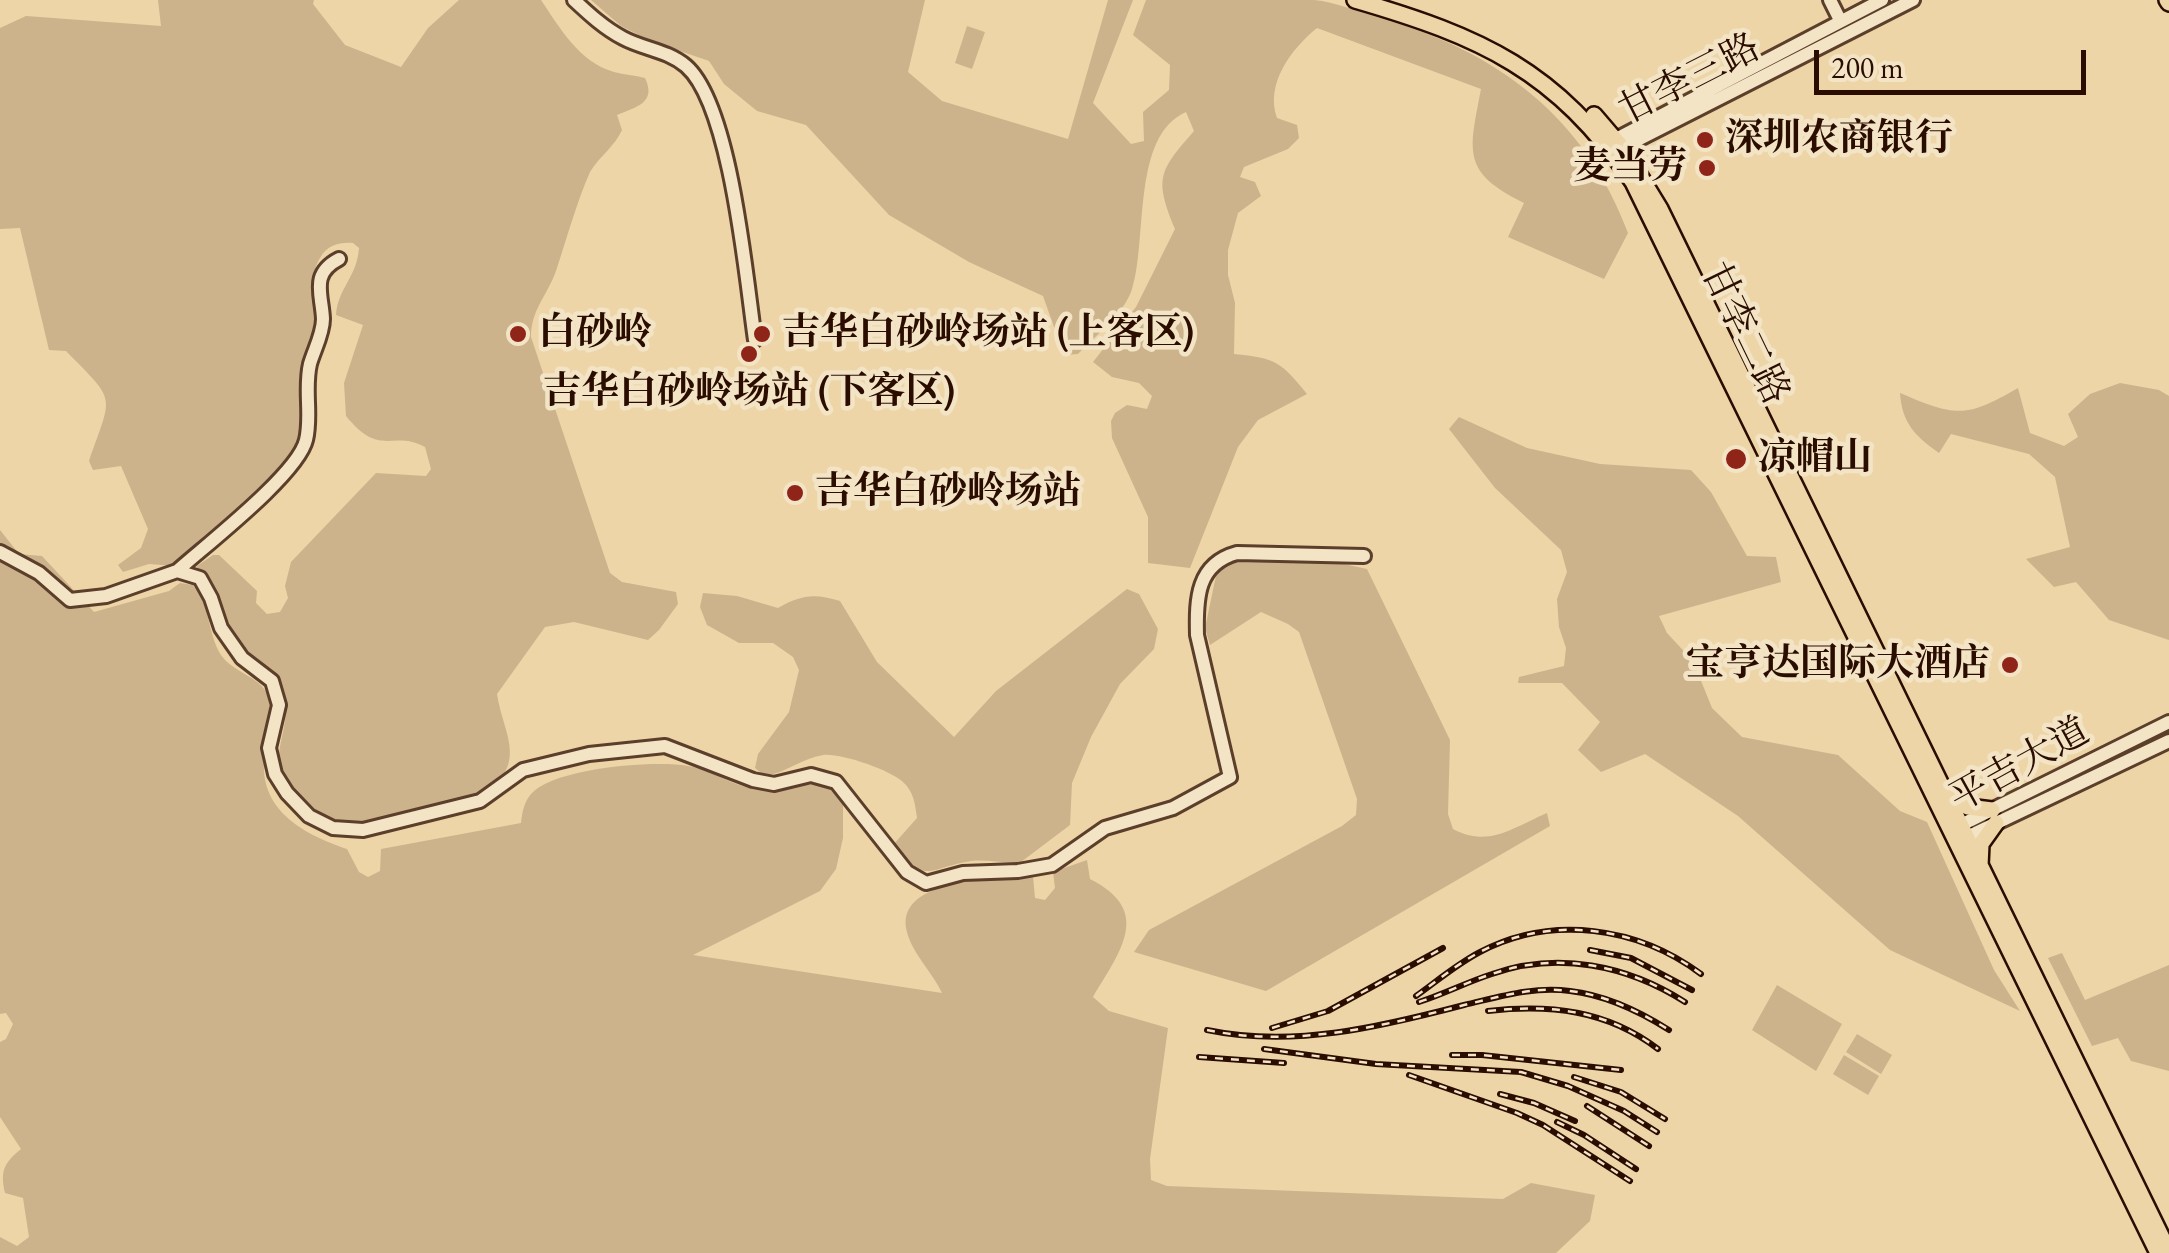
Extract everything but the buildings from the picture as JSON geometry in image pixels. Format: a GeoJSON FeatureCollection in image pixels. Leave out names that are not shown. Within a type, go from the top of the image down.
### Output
{"type":"FeatureCollection","features":[{"type":"Feature","properties":{"kind":"main road","name":"甘李二路"},"geometry":{"type":"LineString","coordinates":[[1356,0],[1428,21],[1497,52],[1563,98],[1617,146],[1958,834],[2158,1253]]}},
{"type":"Feature","properties":{"kind":"main road","name":"甘李二路"},"geometry":{"type":"LineString","coordinates":[[1392,0],[1465,24],[1503,43],[1569,90],[1617,146],[1660,208],[1943,794],[1958,834],[1980,870],[2169,1252]]}},
{"type":"Feature","properties":{"kind":"main road"},"geometry":{"type":"LineString","coordinates":[[1943,794],[1994,816],[1981,844],[1980,870]]}},
{"type":"Feature","properties":{"kind":"street"},"geometry":{"type":"LineString","coordinates":[[574,0],[602,26],[626,40],[676,58],[691,70],[702,87],[734,190],[755,340]]}},
{"type":"Feature","properties":{"kind":"street"},"geometry":{"type":"LineString","coordinates":[[1830,0],[1840,20]]}},
{"type":"Feature","properties":{"kind":"street","name":"甘李三路"},"geometry":{"type":"LineString","coordinates":[[1617,146],[1882,0]]}},
{"type":"Feature","properties":{"kind":"street","name":"甘李三路"},"geometry":{"type":"LineString","coordinates":[[1617,146],[1914,0]]}},
{"type":"Feature","properties":{"kind":"street"},"geometry":{"type":"LineString","coordinates":[[0,552],[39,573],[63,597],[78,601],[124,591],[177,572],[301,454],[307,438],[307,382],[323,320],[318,294],[329,264],[339,259]]}},
{"type":"Feature","properties":{"kind":"street"},"geometry":{"type":"LineString","coordinates":[[177,572],[200,578],[221,628],[242,658],[272,681],[279,705],[269,748],[275,774],[286,793],[309,816],[333,828],[363,830],[480,801],[524,770],[589,754],[666,746],[754,780],[774,784],[811,775],[836,782],[906,872],[926,884],[963,874],[1052,865],[1105,828],[1173,808],[1230,777],[1198,635],[1196,611],[1206,571],[1219,558],[1237,553],[1364,556]]}},
{"type":"Feature","properties":{"kind":"street","name":"平吉大道"},"geometry":{"type":"LineString","coordinates":[[1958,834],[2169,722]]}},
{"type":"Feature","properties":{"kind":"street","name":"平吉大道"},"geometry":{"type":"LineString","coordinates":[[1994,816],[2169,741]]}},
{"type":"Feature","properties":{"kind":"shaded area"},"geometry":{"type":"Polygon","coordinates":[[[158,0],[314,0],[313,4],[345,45],[401,67],[428,28],[459,0],[541,0],[571,43],[590,60],[614,72],[645,78],[646,99],[617,115],[622,130],[590,172],[556,271],[534,319],[531,337],[610,573],[622,582],[676,592],[678,604],[648,640],[574,622],[545,627],[497,694],[510,757],[501,779],[489,790],[388,820],[337,822],[315,814],[297,798],[280,771],[285,709],[279,691],[233,652],[217,597],[197,566],[219,555],[257,591],[256,603],[267,614],[280,612],[288,598],[285,586],[291,562],[376,473],[426,476],[431,469],[425,447],[414,442],[378,440],[358,429],[346,416],[344,383],[363,325],[336,315],[358,258],[359,248],[353,243],[330,247],[316,266],[317,326],[310,389],[303,426],[285,466],[251,503],[175,566],[149,564],[123,572],[118,565],[141,548],[148,529],[121,466],[93,470],[89,461],[103,422],[106,400],[66,351],[49,350],[20,228],[0,229],[0,28],[26,16],[161,26],[158,0]]]}},
{"type":"Feature","properties":{"kind":"shaded area"},"geometry":{"type":"Polygon","coordinates":[[[591,0],[925,0],[908,72],[942,101],[1068,139],[1108,0],[1133,0],[1093,103],[1131,144],[1144,141],[1143,112],[1169,90],[1170,65],[1133,35],[1146,0],[1330,3],[1462,49],[1532,94],[1588,155],[1628,233],[1604,279],[1508,237],[1524,203],[1489,181],[1474,158],[1481,89],[1317,28],[1290,57],[1275,93],[1277,118],[1297,125],[1299,138],[1288,149],[1244,167],[1240,177],[1255,182],[1261,196],[1238,213],[1228,250],[1228,275],[1235,303],[1234,354],[1276,363],[1307,394],[1258,420],[1238,447],[1190,568],[1148,563],[1148,517],[1112,438],[1111,421],[1127,405],[1147,409],[1152,396],[1139,383],[1112,377],[1093,362],[1136,307],[1175,229],[1163,186],[1167,166],[1194,131],[1186,112],[1169,124],[1149,166],[1137,268],[1128,298],[1116,316],[1078,354],[1064,355],[1043,296],[969,262],[889,215],[806,125],[757,111],[724,84],[709,61],[621,26],[591,0]]]}},
{"type":"Feature","properties":{"kind":"shaded area"},"geometry":{"type":"Polygon","coordinates":[[[967,26],[985,32],[972,69],[955,63],[967,26]]]}},
{"type":"Feature","properties":{"kind":"shaded area"},"geometry":{"type":"Polygon","coordinates":[[[2120,383],[2159,390],[2169,396],[2169,640],[2109,620],[2076,582],[2054,587],[2026,559],[2070,547],[2055,477],[2029,454],[1951,434],[1939,453],[1911,428],[1900,393],[1935,407],[1960,411],[1986,405],[2018,388],[2030,433],[2064,446],[2078,437],[2068,414],[2090,394],[2120,383]]]}},
{"type":"Feature","properties":{"kind":"shaded area"},"geometry":{"type":"Polygon","coordinates":[[[1459,417],[1527,448],[1600,464],[1691,470],[1711,492],[1747,556],[1776,557],[1781,582],[1659,616],[1667,633],[1693,661],[1712,708],[1742,737],[1838,755],[1900,811],[1927,822],[1994,970],[2020,1011],[1890,950],[1738,816],[1645,754],[1601,772],[1578,750],[1600,722],[1562,683],[1518,683],[1519,677],[1564,666],[1566,648],[1559,627],[1557,599],[1567,572],[1561,550],[1495,488],[1449,429],[1459,417]]]}},
{"type":"Feature","properties":{"kind":"shaded area"},"geometry":{"type":"Polygon","coordinates":[[[0,530],[19,554],[42,556],[94,612],[169,591],[180,583],[193,585],[203,601],[221,655],[262,686],[270,701],[264,762],[270,795],[278,808],[302,829],[347,849],[359,872],[368,877],[380,871],[381,849],[521,823],[531,794],[543,785],[582,772],[672,764],[757,789],[831,785],[843,804],[843,838],[836,869],[820,891],[693,955],[942,993],[907,932],[907,914],[916,900],[952,884],[1033,876],[1035,898],[1045,900],[1055,888],[1053,872],[1087,860],[1090,879],[1121,904],[1126,918],[1121,947],[1093,997],[1109,1011],[1168,1028],[1150,1159],[1151,1180],[1167,1186],[1503,1199],[1531,1183],[1595,1195],[1590,1221],[1556,1253],[0,1253],[0,1237],[17,1246],[29,1237],[23,1198],[5,1193],[5,1168],[21,1149],[0,1117],[0,1042],[6,1039],[13,1024],[6,1013],[0,1014],[0,530]]]}},
{"type":"Feature","properties":{"kind":"shaded area"},"geometry":{"type":"Polygon","coordinates":[[[1254,559],[1339,563],[1367,569],[1450,740],[1448,814],[1453,829],[1478,837],[1489,836],[1547,813],[1550,826],[1266,991],[1134,952],[1149,930],[1356,815],[1357,799],[1299,632],[1261,612],[1210,645],[1205,628],[1217,571],[1231,563],[1254,559]]]}},
{"type":"Feature","properties":{"kind":"shaded area"},"geometry":{"type":"Polygon","coordinates":[[[1127,589],[1139,594],[1158,629],[1154,649],[1120,684],[1091,737],[1072,783],[1070,825],[1021,862],[971,861],[928,871],[913,866],[893,845],[917,818],[912,794],[897,777],[865,763],[831,755],[765,776],[755,768],[758,754],[789,712],[799,670],[793,657],[773,643],[739,643],[707,625],[700,607],[703,593],[737,596],[778,608],[808,597],[840,601],[877,662],[954,737],[996,691],[1127,589]]]}},
{"type":"Feature","properties":{"kind":"shaded area"},"geometry":{"type":"Polygon","coordinates":[[[2062,953],[2085,1000],[2169,965],[2169,1071],[2131,1061],[2118,1038],[2092,1046],[2048,958],[2062,953]]]}},
{"type":"Feature","properties":{"kind":"shaded area"},"geometry":{"type":"Polygon","coordinates":[[[1777,985],[1842,1024],[1816,1071],[1752,1030],[1777,985]]]}},
{"type":"Feature","properties":{"kind":"shaded area"},"geometry":{"type":"Polygon","coordinates":[[[1857,1034],[1892,1055],[1881,1074],[1846,1052],[1857,1034]]]}},
{"type":"Feature","properties":{"kind":"shaded area"},"geometry":{"type":"Polygon","coordinates":[[[1844,1055],[1879,1076],[1868,1095],[1833,1074],[1844,1055]]]}},
{"type":"Feature","properties":{"kind":"railway"},"geometry":{"type":"LineString","coordinates":[[1416,996],[1480,952],[1508,940],[1565,930],[1594,931],[1650,945],[1701,974]]}},
{"type":"Feature","properties":{"kind":"railway"},"geometry":{"type":"LineString","coordinates":[[1272,1028],[1328,1011],[1443,948]]}},
{"type":"Feature","properties":{"kind":"railway"},"geometry":{"type":"LineString","coordinates":[[1590,950],[1631,958],[1692,990]]}},
{"type":"Feature","properties":{"kind":"railway"},"geometry":{"type":"LineString","coordinates":[[1419,1002],[1483,977],[1542,963],[1616,971],[1685,1002]]}},
{"type":"Feature","properties":{"kind":"railway"},"geometry":{"type":"LineString","coordinates":[[1207,1030],[1239,1035],[1304,1036],[1400,1021],[1543,990],[1583,993],[1609,1000],[1669,1030]]}},
{"type":"Feature","properties":{"kind":"railway"},"geometry":{"type":"LineString","coordinates":[[1488,1011],[1534,1008],[1577,1013],[1619,1026],[1658,1049]]}},
{"type":"Feature","properties":{"kind":"railway"},"geometry":{"type":"LineString","coordinates":[[1264,1049],[1376,1064],[1521,1072],[1568,1086],[1624,1111],[1657,1132]]}},
{"type":"Feature","properties":{"kind":"railway"},"geometry":{"type":"LineString","coordinates":[[1452,1055],[1621,1070]]}},
{"type":"Feature","properties":{"kind":"railway"},"geometry":{"type":"LineString","coordinates":[[1199,1057],[1284,1063]]}},
{"type":"Feature","properties":{"kind":"railway"},"geometry":{"type":"LineString","coordinates":[[1409,1075],[1543,1125],[1630,1181]]}},
{"type":"Feature","properties":{"kind":"railway"},"geometry":{"type":"LineString","coordinates":[[1574,1077],[1621,1092],[1665,1119]]}},
{"type":"Feature","properties":{"kind":"railway"},"geometry":{"type":"LineString","coordinates":[[1500,1094],[1534,1103],[1575,1121]]}},
{"type":"Feature","properties":{"kind":"railway"},"geometry":{"type":"LineString","coordinates":[[1587,1106],[1649,1146]]}},
{"type":"Feature","properties":{"kind":"railway"},"geometry":{"type":"LineString","coordinates":[[1557,1122],[1636,1169]]}},
{"type":"Feature","properties":{"kind":"place","name":"深圳农商银行"},"geometry":{"type":"Point","coordinates":[1705,140]}},
{"type":"Feature","properties":{"kind":"place","name":"麦当劳"},"geometry":{"type":"Point","coordinates":[1707,168]}},
{"type":"Feature","properties":{"kind":"place","name":"白砂岭"},"geometry":{"type":"Point","coordinates":[518,334]}},
{"type":"Feature","properties":{"kind":"place","name":"吉华白砂岭场站 (上客区)"},"geometry":{"type":"Point","coordinates":[762,334]}},
{"type":"Feature","properties":{"kind":"place","name":"吉华白砂岭场站 (下客区)"},"geometry":{"type":"Point","coordinates":[749,354]}},
{"type":"Feature","properties":{"kind":"place","name":"凉帽山"},"geometry":{"type":"Point","coordinates":[1736,459]}},
{"type":"Feature","properties":{"kind":"place","name":"吉华白砂岭场站"},"geometry":{"type":"Point","coordinates":[795,493]}},
{"type":"Feature","properties":{"kind":"place","name":"宝亨达国际大酒店"},"geometry":{"type":"Point","coordinates":[2010,665]}}]}
